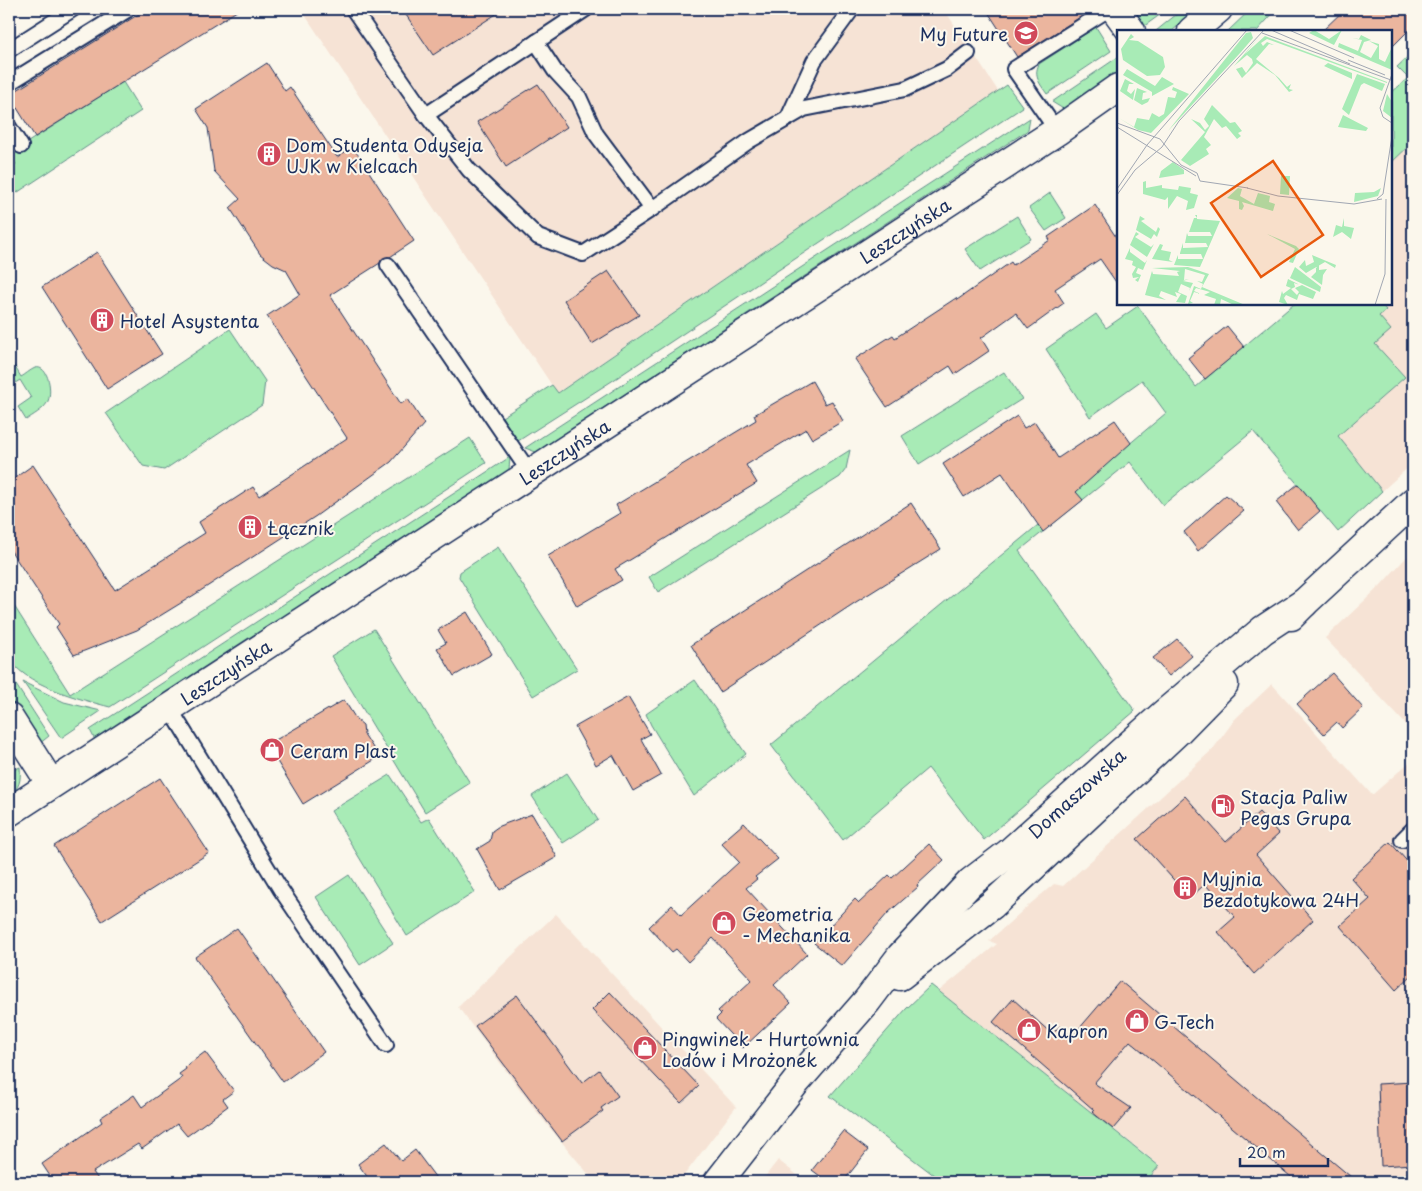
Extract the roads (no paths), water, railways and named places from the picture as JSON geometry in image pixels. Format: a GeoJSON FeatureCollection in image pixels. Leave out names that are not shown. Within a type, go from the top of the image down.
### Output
{"type":"FeatureCollection","features":[{"type":"Feature","properties":{"kind":"street"},"geometry":{"type":"LineString","coordinates":[[1114,9],[1130,30]]}},
{"type":"Feature","properties":{"kind":"street"},"geometry":{"type":"LineString","coordinates":[[1193,30],[1218,9]]}},
{"type":"Feature","properties":{"kind":"street","name":"Leszczyńska"},"geometry":{"type":"LineString","coordinates":[[9,812],[1057,130],[1117,89]]}},
{"type":"Feature","properties":{"kind":"street","name":"Domaszowska"},"geometry":{"type":"LineString","coordinates":[[718,1182],[796,1082],[867,1001],[912,944],[971,882],[1009,852],[1165,713],[1263,630],[1304,603],[1413,502]]}},
{"type":"Feature","properties":{"kind":"street"},"geometry":{"type":"LineString","coordinates":[[9,718],[51,784]]}},
{"type":"Feature","properties":{"kind":"lane"},"geometry":{"type":"LineString","coordinates":[[9,50],[73,9]]}},
{"type":"Feature","properties":{"kind":"lane"},"geometry":{"type":"LineString","coordinates":[[9,84],[126,9]]}},
{"type":"Feature","properties":{"kind":"lane"},"geometry":{"type":"LineString","coordinates":[[353,9],[426,115],[469,170],[538,236],[583,254],[652,209],[749,141],[804,109],[905,90],[947,69],[968,53]]}},
{"type":"Feature","properties":{"kind":"lane"},"geometry":{"type":"LineString","coordinates":[[426,115],[586,9]]}},
{"type":"Feature","properties":{"kind":"lane"},"geometry":{"type":"LineString","coordinates":[[788,118],[814,61],[852,9]]}},
{"type":"Feature","properties":{"kind":"lane"},"geometry":{"type":"LineString","coordinates":[[1057,130],[1014,69],[1109,9]]}},
{"type":"Feature","properties":{"kind":"lane"},"geometry":{"type":"LineString","coordinates":[[536,42],[555,71],[579,97],[596,134],[652,209]]}},
{"type":"Feature","properties":{"kind":"lane"},"geometry":{"type":"LineString","coordinates":[[9,127],[21,146]]}},
{"type":"Feature","properties":{"kind":"lane"},"geometry":{"type":"LineString","coordinates":[[388,265],[530,473]]}},
{"type":"Feature","properties":{"kind":"lane"},"geometry":{"type":"LineString","coordinates":[[169,708],[281,890],[386,1045]]}},
{"type":"Feature","properties":{"kind":"lane"},"geometry":{"type":"LineString","coordinates":[[1402,840],[1413,829]]}},
{"type":"Feature","properties":{"kind":"place","name":"My Future"},"geometry":{"type":"Point","coordinates":[1026,33]}},
{"type":"Feature","properties":{"kind":"place","name":"Dom Studenta Odyseja UJK w Kielcach"},"geometry":{"type":"Point","coordinates":[269,154]}},
{"type":"Feature","properties":{"kind":"place","name":"Hotel Asystenta"},"geometry":{"type":"Point","coordinates":[102,320]}},
{"type":"Feature","properties":{"kind":"place","name":"Łącznik"},"geometry":{"type":"Point","coordinates":[250,527]}},
{"type":"Feature","properties":{"kind":"place","name":"Ceram Plast"},"geometry":{"type":"Point","coordinates":[272,750]}},
{"type":"Feature","properties":{"kind":"place","name":"Stacja Paliw Pegas Grupa"},"geometry":{"type":"Point","coordinates":[1223,806]}},
{"type":"Feature","properties":{"kind":"place","name":"Myjnia Bezdotykowa 24H"},"geometry":{"type":"Point","coordinates":[1185,888]}},
{"type":"Feature","properties":{"kind":"place","name":"Geometria - Mechanika"},"geometry":{"type":"Point","coordinates":[724,923]}},
{"type":"Feature","properties":{"kind":"place","name":"G-Tech"},"geometry":{"type":"Point","coordinates":[1137,1021]}},
{"type":"Feature","properties":{"kind":"place","name":"Kapron"},"geometry":{"type":"Point","coordinates":[1029,1030]}},
{"type":"Feature","properties":{"kind":"place","name":"Pingwinek - Hurtownia Lodów i Mrożonek"},"geometry":{"type":"Point","coordinates":[645,1048]}}]}
